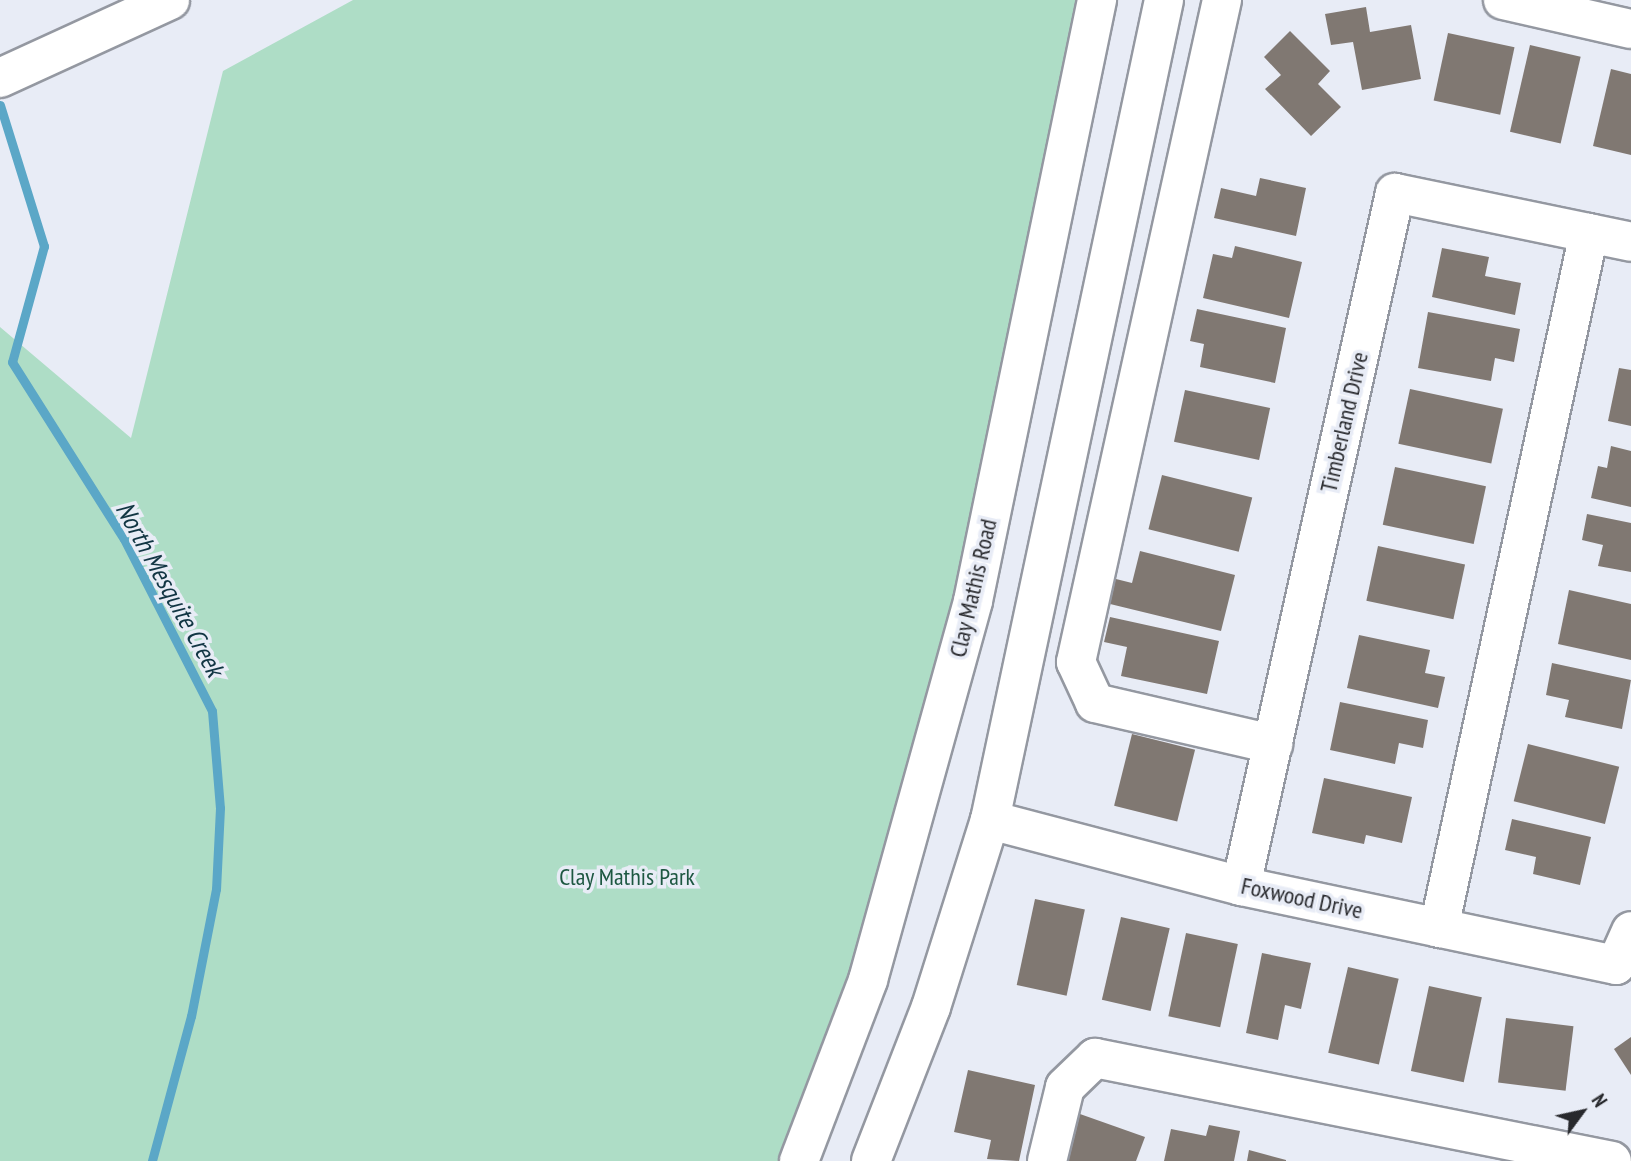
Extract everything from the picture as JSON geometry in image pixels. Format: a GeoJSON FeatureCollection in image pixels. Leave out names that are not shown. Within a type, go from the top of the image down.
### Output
{"type":"FeatureCollection","features":[{"type":"Feature","properties":{"kind":"main road"},"geometry":{"type":"LineString","coordinates":[[0,78],[170,0]]}},
{"type":"Feature","properties":{"kind":"main road","name":"Clay Mathis Road"},"geometry":{"type":"LineString","coordinates":[[799,1161],[869,980],[973,601],[1097,0]]}},
{"type":"Feature","properties":{"kind":"main road"},"geometry":{"type":"LineString","coordinates":[[871,1161],[931,1007],[990,821],[1164,0]]}},
{"type":"Feature","properties":{"kind":"main road"},"geometry":{"type":"LineString","coordinates":[[1222,0],[1076,662],[1095,704],[1273,744]]}},
{"type":"Feature","properties":{"kind":"main road"},"geometry":{"type":"LineString","coordinates":[[1503,0],[1631,29]]}},
{"type":"Feature","properties":{"kind":"main road","name":"Timberland Drive"},"geometry":{"type":"LineString","coordinates":[[1241,886],[1395,193],[1631,242]]}},
{"type":"Feature","properties":{"kind":"main road"},"geometry":{"type":"LineString","coordinates":[[1439,928],[1589,233]]}},
{"type":"Feature","properties":{"kind":"main road","name":"Foxwood Drive"},"geometry":{"type":"LineString","coordinates":[[990,821],[1241,886],[1439,928],[1624,948]]}},
{"type":"Feature","properties":{"kind":"main road"},"geometry":{"type":"LineString","coordinates":[[1047,1161],[1065,1087],[1095,1058],[1612,1161]]}},
{"type":"Feature","properties":{"kind":"green space","name":"Clay Mathis Park"},"geometry":{"type":"Polygon","coordinates":[[[353,0],[1082,0],[936,678],[858,967],[788,1161],[0,1161],[0,327],[131,438],[223,71],[353,0]]]}},
{"type":"Feature","properties":{"kind":"building"},"geometry":{"type":"Polygon","coordinates":[[[1366,7],[1370,32],[1411,25],[1421,79],[1362,90],[1353,42],[1331,45],[1325,14],[1366,7]]]}},
{"type":"Feature","properties":{"kind":"building"},"geometry":{"type":"Polygon","coordinates":[[[1290,31],[1330,71],[1318,84],[1341,107],[1311,136],[1265,89],[1281,75],[1264,57],[1290,31]]]}},
{"type":"Feature","properties":{"kind":"building"},"geometry":{"type":"Polygon","coordinates":[[[1448,33],[1515,47],[1500,115],[1434,100],[1448,33]]]}},
{"type":"Feature","properties":{"kind":"building"},"geometry":{"type":"Polygon","coordinates":[[[1530,45],[1581,57],[1561,143],[1510,132],[1530,45]]]}},
{"type":"Feature","properties":{"kind":"building"},"geometry":{"type":"Polygon","coordinates":[[[1611,69],[1631,74],[1631,155],[1593,146],[1611,69]]]}},
{"type":"Feature","properties":{"kind":"building"},"geometry":{"type":"Polygon","coordinates":[[[1260,178],[1306,188],[1296,236],[1214,218],[1221,188],[1256,196],[1260,178]]]}},
{"type":"Feature","properties":{"kind":"building"},"geometry":{"type":"Polygon","coordinates":[[[1235,246],[1302,262],[1289,318],[1203,298],[1213,254],[1232,258],[1235,246]]]}},
{"type":"Feature","properties":{"kind":"building"},"geometry":{"type":"Polygon","coordinates":[[[1442,248],[1489,257],[1485,276],[1521,283],[1515,315],[1432,297],[1442,248]]]}},
{"type":"Feature","properties":{"kind":"building"},"geometry":{"type":"Polygon","coordinates":[[[1197,309],[1286,328],[1275,383],[1200,367],[1204,344],[1190,341],[1197,309]]]}},
{"type":"Feature","properties":{"kind":"building"},"geometry":{"type":"Polygon","coordinates":[[[1428,312],[1520,329],[1514,362],[1495,358],[1491,381],[1418,368],[1428,312]]]}},
{"type":"Feature","properties":{"kind":"building"},"geometry":{"type":"Polygon","coordinates":[[[1619,368],[1631,370],[1631,426],[1608,421],[1619,368]]]}},
{"type":"Feature","properties":{"kind":"building"},"geometry":{"type":"Polygon","coordinates":[[[1410,389],[1503,409],[1491,464],[1398,444],[1410,389]]]}},
{"type":"Feature","properties":{"kind":"building"},"geometry":{"type":"Polygon","coordinates":[[[1185,390],[1270,408],[1259,460],[1174,442],[1185,390]]]}},
{"type":"Feature","properties":{"kind":"building"},"geometry":{"type":"Polygon","coordinates":[[[1611,446],[1631,451],[1631,507],[1591,498],[1598,466],[1607,468],[1611,446]]]}},
{"type":"Feature","properties":{"kind":"building"},"geometry":{"type":"Polygon","coordinates":[[[1395,467],[1486,486],[1474,544],[1383,525],[1395,467]]]}},
{"type":"Feature","properties":{"kind":"building"},"geometry":{"type":"Polygon","coordinates":[[[1162,475],[1252,497],[1239,552],[1148,529],[1162,475]]]}},
{"type":"Feature","properties":{"kind":"building"},"geometry":{"type":"Polygon","coordinates":[[[1587,514],[1631,523],[1631,572],[1598,566],[1603,545],[1582,540],[1587,514]]]}},
{"type":"Feature","properties":{"kind":"building"},"geometry":{"type":"Polygon","coordinates":[[[1378,546],[1465,565],[1453,619],[1366,601],[1378,546]]]}},
{"type":"Feature","properties":{"kind":"building"},"geometry":{"type":"Polygon","coordinates":[[[1140,551],[1235,575],[1221,631],[1106,603],[1112,578],[1132,583],[1140,551]]]}},
{"type":"Feature","properties":{"kind":"building"},"geometry":{"type":"Polygon","coordinates":[[[1569,590],[1631,604],[1631,660],[1558,644],[1569,590]]]}},
{"type":"Feature","properties":{"kind":"building"},"geometry":{"type":"Polygon","coordinates":[[[1110,617],[1219,641],[1207,694],[1121,676],[1127,647],[1104,642],[1110,617]]]}},
{"type":"Feature","properties":{"kind":"building"},"geometry":{"type":"Polygon","coordinates":[[[1359,635],[1430,650],[1425,673],[1445,677],[1438,708],[1347,688],[1359,635]]]}},
{"type":"Feature","properties":{"kind":"building"},"geometry":{"type":"Polygon","coordinates":[[[1552,663],[1631,680],[1622,729],[1565,717],[1569,700],[1546,695],[1552,663]]]}},
{"type":"Feature","properties":{"kind":"building"},"geometry":{"type":"Polygon","coordinates":[[[1340,702],[1428,720],[1423,748],[1399,743],[1395,764],[1330,750],[1340,702]]]}},
{"type":"Feature","properties":{"kind":"building"},"geometry":{"type":"Polygon","coordinates":[[[1132,734],[1195,750],[1177,822],[1114,806],[1132,734]]]}},
{"type":"Feature","properties":{"kind":"building"},"geometry":{"type":"Polygon","coordinates":[[[1528,744],[1619,767],[1605,824],[1514,801],[1528,744]]]}},
{"type":"Feature","properties":{"kind":"building"},"geometry":{"type":"Polygon","coordinates":[[[1324,778],[1412,797],[1402,843],[1366,835],[1364,844],[1312,833],[1324,778]]]}},
{"type":"Feature","properties":{"kind":"building"},"geometry":{"type":"Polygon","coordinates":[[[1512,819],[1591,837],[1580,885],[1533,874],[1536,857],[1505,850],[1512,819]]]}},
{"type":"Feature","properties":{"kind":"building"},"geometry":{"type":"Polygon","coordinates":[[[1035,899],[1085,910],[1067,996],[1017,985],[1035,899]]]}},
{"type":"Feature","properties":{"kind":"building"},"geometry":{"type":"Polygon","coordinates":[[[1121,917],[1170,928],[1151,1011],[1102,1000],[1121,917]]]}},
{"type":"Feature","properties":{"kind":"building"},"geometry":{"type":"Polygon","coordinates":[[[1186,933],[1238,944],[1220,1027],[1168,1016],[1186,933]]]}},
{"type":"Feature","properties":{"kind":"building"},"geometry":{"type":"Polygon","coordinates":[[[1262,953],[1311,963],[1301,1009],[1285,1005],[1278,1040],[1246,1033],[1262,953]]]}},
{"type":"Feature","properties":{"kind":"building"},"geometry":{"type":"Polygon","coordinates":[[[1348,967],[1399,979],[1379,1064],[1328,1053],[1348,967]]]}},
{"type":"Feature","properties":{"kind":"building"},"geometry":{"type":"Polygon","coordinates":[[[1429,986],[1482,997],[1464,1082],[1411,1071],[1429,986]]]}},
{"type":"Feature","properties":{"kind":"building"},"geometry":{"type":"Polygon","coordinates":[[[1506,1018],[1573,1026],[1566,1091],[1498,1083],[1506,1018]]]}},
{"type":"Feature","properties":{"kind":"building"},"geometry":{"type":"Polygon","coordinates":[[[1631,1037],[1631,1075],[1614,1049],[1631,1037]]]}},
{"type":"Feature","properties":{"kind":"building"},"geometry":{"type":"Polygon","coordinates":[[[968,1070],[1035,1085],[1019,1161],[987,1159],[991,1140],[954,1132],[968,1070]]]}},
{"type":"Feature","properties":{"kind":"building"},"geometry":{"type":"Polygon","coordinates":[[[1080,1114],[1145,1137],[1136,1161],[1063,1161],[1080,1114]]]}},
{"type":"Feature","properties":{"kind":"building"},"geometry":{"type":"Polygon","coordinates":[[[1209,1125],[1240,1131],[1234,1161],[1164,1161],[1171,1129],[1206,1136],[1209,1125]]]}},
{"type":"Feature","properties":{"kind":"building"},"geometry":{"type":"Polygon","coordinates":[[[1249,1150],[1286,1160],[1286,1161],[1247,1161],[1249,1150]]]}},
{"type":"Feature","properties":{"kind":"waterway","name":"North Mesquite Creek"},"geometry":{"type":"LineString","coordinates":[[0,105],[44,246],[12,362],[124,539],[212,711],[220,808],[216,889],[191,1016],[152,1161]]}}]}
